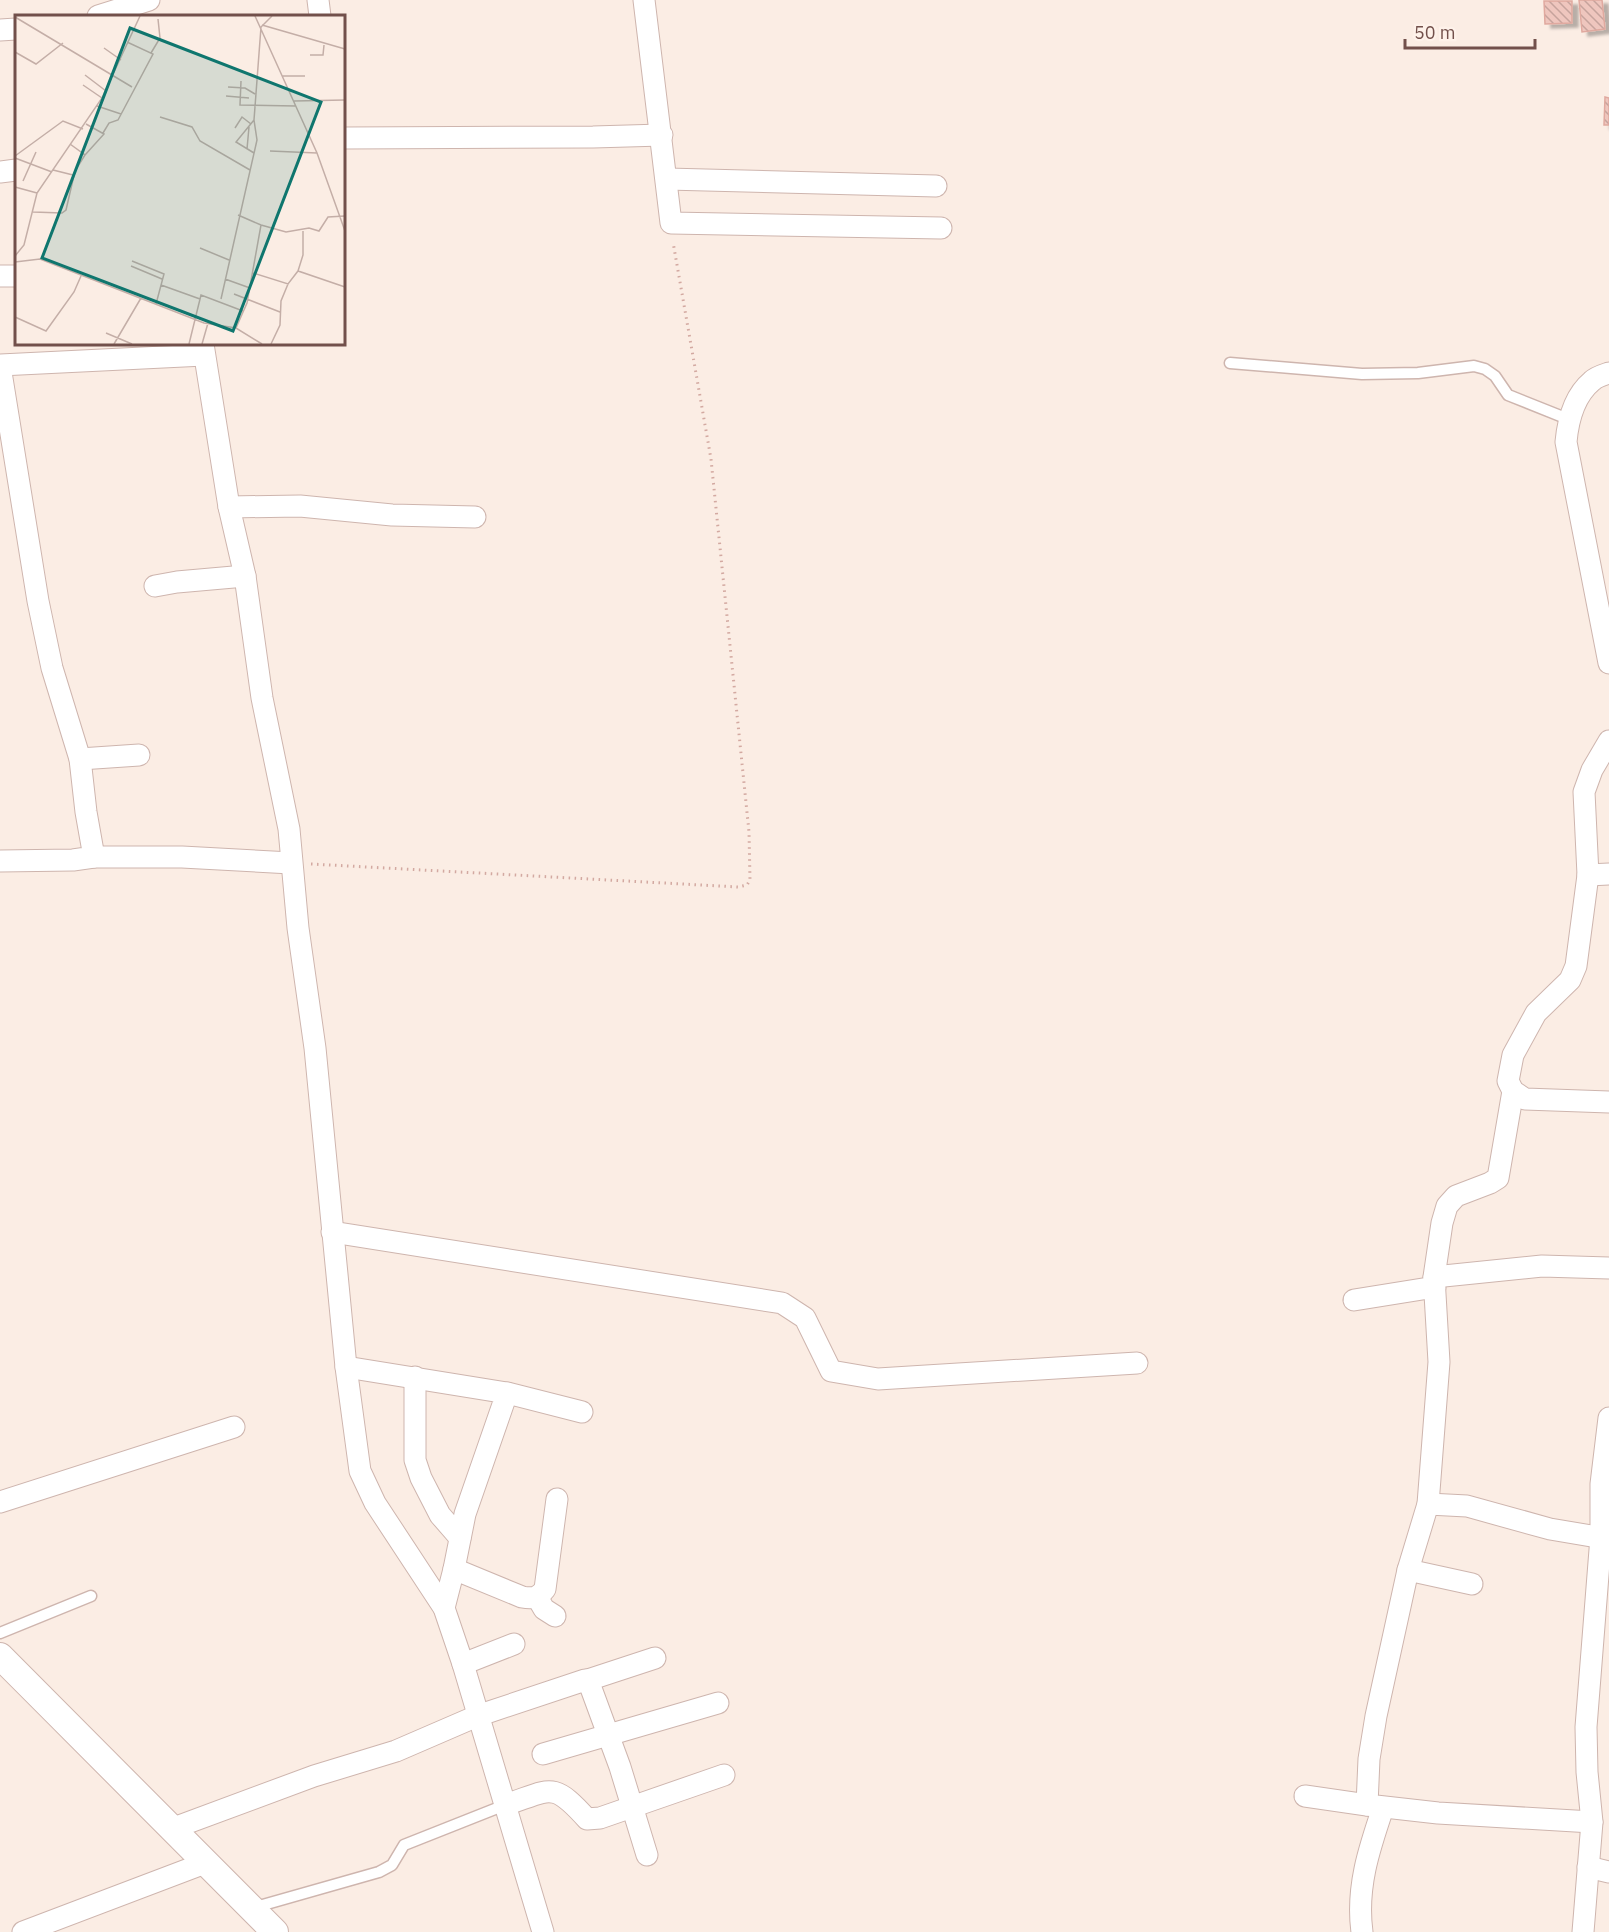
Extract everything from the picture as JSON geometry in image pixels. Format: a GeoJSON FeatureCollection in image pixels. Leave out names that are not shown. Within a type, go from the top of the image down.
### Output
{"type":"FeatureCollection","features":[{"type":"Feature","properties":{"kind":"street"},"geometry":{"type":"LineString","coordinates":[[318,0],[320,15]]}},
{"type":"Feature","properties":{"kind":"street"},"geometry":{"type":"LineString","coordinates":[[644,0],[671,223],[941,228]]}},
{"type":"Feature","properties":{"kind":"street"},"geometry":{"type":"LineString","coordinates":[[102,15],[134,7]]}},
{"type":"Feature","properties":{"kind":"street"},"geometry":{"type":"LineString","coordinates":[[0,30],[15,29]]}},
{"type":"Feature","properties":{"kind":"street"},"geometry":{"type":"LineString","coordinates":[[345,138],[546,138],[662,135]]}},
{"type":"Feature","properties":{"kind":"street"},"geometry":{"type":"LineString","coordinates":[[0,172],[15,170]]}},
{"type":"Feature","properties":{"kind":"street"},"geometry":{"type":"LineString","coordinates":[[667,179],[936,186]]}},
{"type":"Feature","properties":{"kind":"street"},"geometry":{"type":"LineString","coordinates":[[94,857],[80,759],[52,668],[10,481],[0,365],[203,349],[229,507],[244,576],[262,698],[289,829],[291,863],[315,1048],[346,1367],[360,1471],[366,1487],[444,1608],[463,1664],[543,1932]]}},
{"type":"Feature","properties":{"kind":"street"},"geometry":{"type":"LineString","coordinates":[[1609,373],[1593,380],[1580,395],[1569,419],[1566,442],[1609,663]]}},
{"type":"Feature","properties":{"kind":"street"},"geometry":{"type":"LineString","coordinates":[[229,507],[300,506],[392,515],[475,517]]}},
{"type":"Feature","properties":{"kind":"street"},"geometry":{"type":"LineString","coordinates":[[155,586],[244,576]]}},
{"type":"Feature","properties":{"kind":"street"},"geometry":{"type":"LineString","coordinates":[[1609,741],[1592,770],[1584,792],[1599,874],[1576,966],[1570,981],[1536,1013],[1513,1055],[1508,1081],[1513,1091],[1525,1099],[1609,1102]]}},
{"type":"Feature","properties":{"kind":"street"},"geometry":{"type":"LineString","coordinates":[[80,759],[139,755]]}},
{"type":"Feature","properties":{"kind":"street"},"geometry":{"type":"LineString","coordinates":[[0,861],[182,856],[291,863]]}},
{"type":"Feature","properties":{"kind":"street"},"geometry":{"type":"LineString","coordinates":[[1362,1932],[1361,1887],[1375,1807],[1370,1759],[1376,1716],[1408,1570],[1428,1504],[1439,1362],[1435,1282],[1442,1223],[1447,1206],[1456,1196],[1490,1184],[1498,1178],[1513,1091]]}},
{"type":"Feature","properties":{"kind":"street"},"geometry":{"type":"LineString","coordinates":[[332,1232],[782,1303],[805,1318],[831,1371],[878,1379],[1137,1364]]}},
{"type":"Feature","properties":{"kind":"street"},"geometry":{"type":"LineString","coordinates":[[1354,1300],[1435,1282],[1542,1266],[1609,1268]]}},
{"type":"Feature","properties":{"kind":"street"},"geometry":{"type":"LineString","coordinates":[[346,1367],[507,1394],[582,1412]]}},
{"type":"Feature","properties":{"kind":"street"},"geometry":{"type":"LineString","coordinates":[[415,1377],[415,1460],[421,1478],[440,1515],[460,1538]]}},
{"type":"Feature","properties":{"kind":"street"},"geometry":{"type":"LineString","coordinates":[[444,1608],[465,1514],[507,1394]]}},
{"type":"Feature","properties":{"kind":"street"},"geometry":{"type":"LineString","coordinates":[[1583,1932],[1592,1822],[1587,1772],[1587,1727],[1601,1675],[1605,1538],[1601,1484],[1609,1418]]}},
{"type":"Feature","properties":{"kind":"street"},"geometry":{"type":"LineString","coordinates":[[0,1502],[234,1427]]}},
{"type":"Feature","properties":{"kind":"street"},"geometry":{"type":"LineString","coordinates":[[454,1569],[522,1597],[532,1599],[540,1596],[545,1589],[557,1499]]}},
{"type":"Feature","properties":{"kind":"street"},"geometry":{"type":"LineString","coordinates":[[1428,1504],[1467,1506],[1550,1529],[1605,1538]]}},
{"type":"Feature","properties":{"kind":"street"},"geometry":{"type":"LineString","coordinates":[[1408,1570],[1472,1584]]}},
{"type":"Feature","properties":{"kind":"street"},"geometry":{"type":"LineString","coordinates":[[537,1597],[544,1609],[555,1616]]}},
{"type":"Feature","properties":{"kind":"street"},"geometry":{"type":"LineString","coordinates":[[463,1664],[514,1644]]}},
{"type":"Feature","properties":{"kind":"street"},"geometry":{"type":"LineString","coordinates":[[0,1656],[276,1932]]}},
{"type":"Feature","properties":{"kind":"street"},"geometry":{"type":"LineString","coordinates":[[171,1829],[314,1776],[396,1751],[477,1716],[579,1680],[588,1680],[655,1658]]}},
{"type":"Feature","properties":{"kind":"street"},"geometry":{"type":"LineString","coordinates":[[588,1680],[609,1734],[647,1856]]}},
{"type":"Feature","properties":{"kind":"street"},"geometry":{"type":"LineString","coordinates":[[543,1754],[718,1703]]}},
{"type":"Feature","properties":{"kind":"street"},"geometry":{"type":"LineString","coordinates":[[505,1805],[546,1791],[557,1791],[569,1799],[587,1819],[600,1818],[724,1775]]}},
{"type":"Feature","properties":{"kind":"street"},"geometry":{"type":"LineString","coordinates":[[1305,1796],[1375,1807],[1438,1813],[1592,1822]]}},
{"type":"Feature","properties":{"kind":"street"},"geometry":{"type":"LineString","coordinates":[[23,1932],[205,1863]]}},
{"type":"Feature","properties":{"kind":"street"},"geometry":{"type":"LineString","coordinates":[[1588,1867],[1609,1872]]}},
{"type":"Feature","properties":{"kind":"lane"},"geometry":{"type":"LineString","coordinates":[[1230,363],[1362,374],[1418,373],[1474,366],[1485,369],[1495,376],[1508,395],[1569,419]]}},
{"type":"Feature","properties":{"kind":"lane"},"geometry":{"type":"LineString","coordinates":[[0,1634],[91,1596]]}},
{"type":"Feature","properties":{"kind":"lane"},"geometry":{"type":"LineString","coordinates":[[251,1908],[379,1872],[392,1865],[404,1845],[505,1805]]}},
{"type":"Feature","properties":{"kind":"path"},"geometry":{"type":"LineString","coordinates":[[291,863],[738,887],[747,885],[750,879],[749,832],[711,459],[671,223]]}},
{"type":"Feature","properties":{"kind":"building"},"geometry":{"type":"Polygon","coordinates":[[[1579,0],[1602,0],[1605,29],[1582,32],[1579,0]]]}},
{"type":"Feature","properties":{"kind":"building"},"geometry":{"type":"Polygon","coordinates":[[[1544,1],[1572,1],[1572,23],[1545,24],[1544,1]]]}},
{"type":"Feature","properties":{"kind":"building"},"geometry":{"type":"Polygon","coordinates":[[[1605,97],[1609,98],[1609,125],[1604,125],[1605,97]]]}}]}
